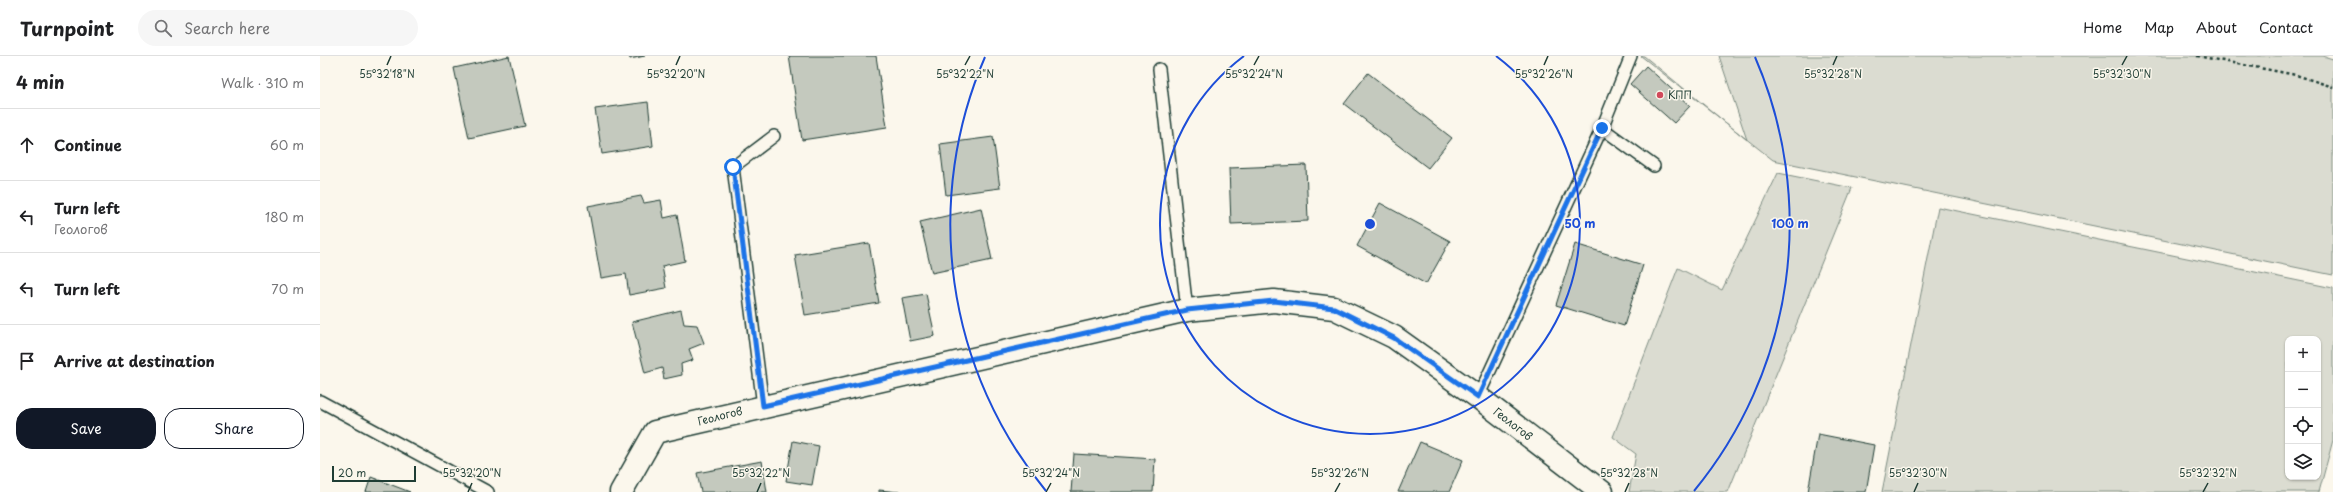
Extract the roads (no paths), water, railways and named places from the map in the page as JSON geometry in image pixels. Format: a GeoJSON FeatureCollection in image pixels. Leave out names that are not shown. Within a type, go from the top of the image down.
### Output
{"type":"FeatureCollection","features":[{"type":"Feature","properties":{"kind":"street","name":"Геологов"},"geometry":{"type":"LineString","coordinates":[[621,492],[655,432],[763,406],[1187,310],[1274,301],[1334,308],[1394,338],[1478,397],[1602,492]]}},
{"type":"Feature","properties":{"kind":"lane"},"geometry":{"type":"LineString","coordinates":[[1478,397],[1602,128],[1631,56]]}},
{"type":"Feature","properties":{"kind":"lane"},"geometry":{"type":"LineString","coordinates":[[1159,69],[1187,310]]}},
{"type":"Feature","properties":{"kind":"lane"},"geometry":{"type":"LineString","coordinates":[[1602,128],[1654,166]]}},
{"type":"Feature","properties":{"kind":"lane"},"geometry":{"type":"LineString","coordinates":[[763,406],[733,167],[774,136]]}},
{"type":"Feature","properties":{"kind":"lane"},"geometry":{"type":"LineString","coordinates":[[320,402],[488,492]]}},
{"type":"Feature","properties":{"kind":"place","name":"КПП"},"geometry":{"type":"Point","coordinates":[1660,95]}}]}
